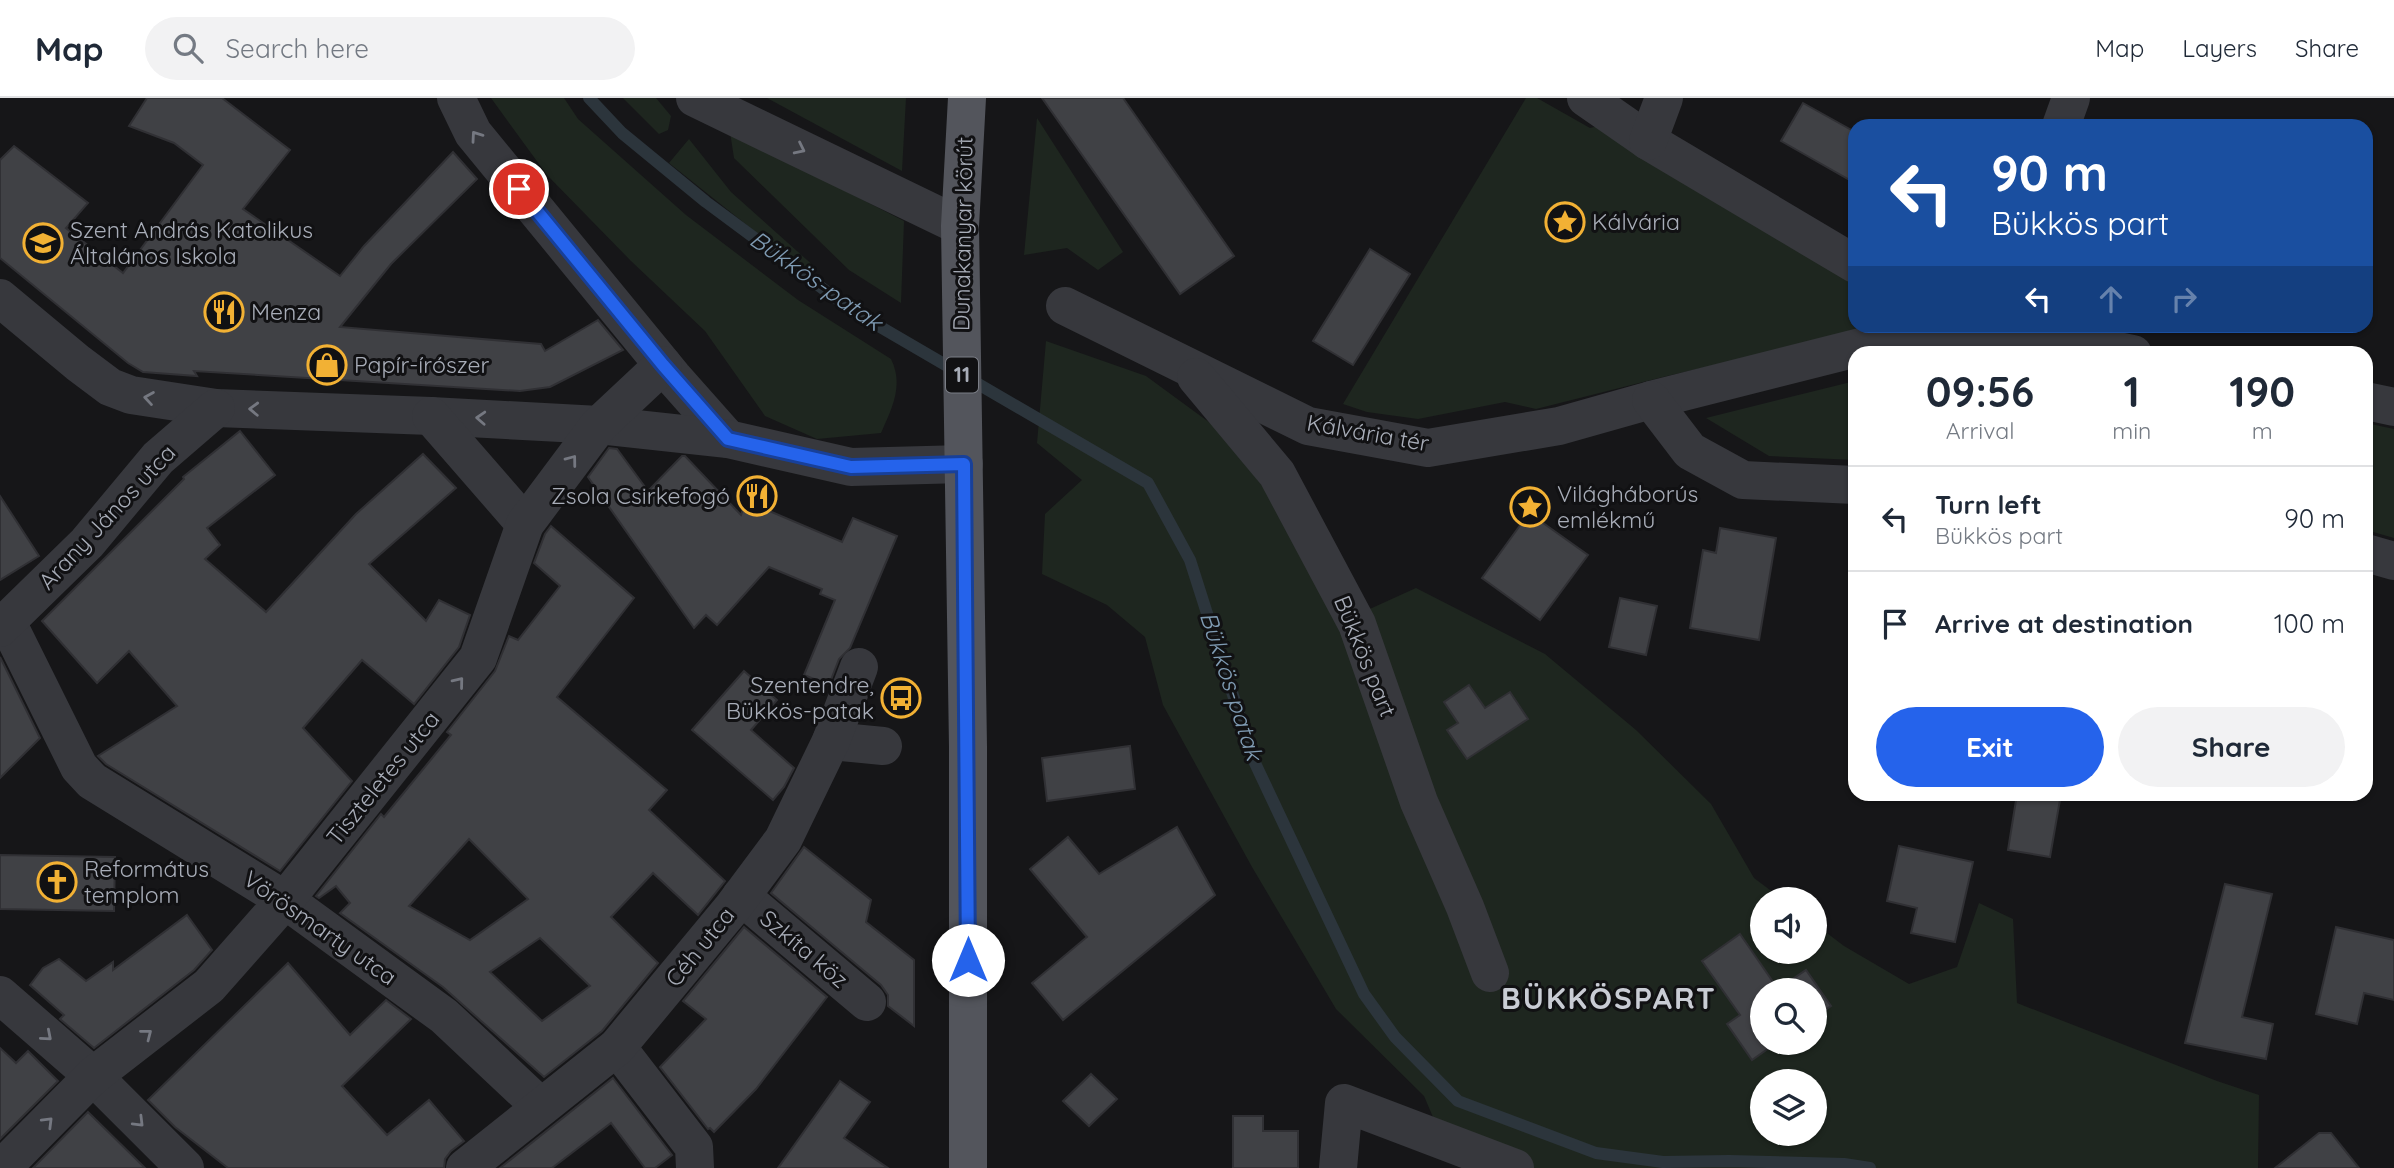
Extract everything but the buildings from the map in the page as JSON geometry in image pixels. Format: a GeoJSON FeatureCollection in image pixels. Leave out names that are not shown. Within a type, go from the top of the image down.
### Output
{"type":"FeatureCollection","features":[{"type":"Feature","properties":{"kind":"main road","name":"Dunakanyar körút"},"geometry":{"type":"LineString","coordinates":[[967,98],[960,226],[968,747],[968,1168]]}},
{"type":"Feature","properties":{"kind":"street"},"geometry":{"type":"LineString","coordinates":[[456,98],[473,133],[663,365],[728,439]]}},
{"type":"Feature","properties":{"kind":"street"},"geometry":{"type":"LineString","coordinates":[[695,98],[960,226]]}},
{"type":"Feature","properties":{"kind":"street"},"geometry":{"type":"LineString","coordinates":[[1586,98],[1648,141],[1848,260]]}},
{"type":"Feature","properties":{"kind":"street"},"geometry":{"type":"LineString","coordinates":[[1648,141],[1664,98]]}},
{"type":"Feature","properties":{"kind":"street"},"geometry":{"type":"LineString","coordinates":[[2064,119],[2071,98]]}},
{"type":"Feature","properties":{"kind":"street"},"geometry":{"type":"LineString","coordinates":[[0,298],[110,387],[131,395],[216,408],[598,425],[728,439],[851,467],[964,454]]}},
{"type":"Feature","properties":{"kind":"street","name":"Kálvária tér"},"geometry":{"type":"LineString","coordinates":[[1065,306],[1308,426],[1428,447],[1559,426],[1882,334]]}},
{"type":"Feature","properties":{"kind":"street","name":"Kálvária tér"},"geometry":{"type":"LineString","coordinates":[[2022,333],[2094,346]]}},
{"type":"Feature","properties":{"kind":"street","name":"Tiszteletes utca"},"geometry":{"type":"LineString","coordinates":[[2,1168],[93,1076],[209,986],[285,900],[478,659],[525,524],[598,425],[663,365]]}},
{"type":"Feature","properties":{"kind":"street","name":"Bükkös part"},"geometry":{"type":"LineString","coordinates":[[1188,368],[1277,474],[1357,624],[1419,803],[1465,907],[1490,973]]}},
{"type":"Feature","properties":{"kind":"street"},"geometry":{"type":"LineString","coordinates":[[1651,400],[1690,451],[1743,480],[1848,485]]}},
{"type":"Feature","properties":{"kind":"street"},"geometry":{"type":"LineString","coordinates":[[2373,402],[2394,407]]}},
{"type":"Feature","properties":{"kind":"street","name":"Arany János utca"},"geometry":{"type":"LineString","coordinates":[[4,625],[87,543],[158,458],[216,408]]}},
{"type":"Feature","properties":{"kind":"street"},"geometry":{"type":"LineString","coordinates":[[431,416],[525,524]]}},
{"type":"Feature","properties":{"kind":"street"},"geometry":{"type":"LineString","coordinates":[[2373,555],[2394,561]]}},
{"type":"Feature","properties":{"kind":"street","name":"Vörösmarty utca"},"geometry":{"type":"LineString","coordinates":[[4,625],[79,767],[92,781],[285,900],[444,1016],[541,1107]]}},
{"type":"Feature","properties":{"kind":"street","name":"Céh utca"},"geometry":{"type":"LineString","coordinates":[[466,1168],[617,1048],[741,895],[783,840],[831,741],[859,667]]}},
{"type":"Feature","properties":{"kind":"street"},"geometry":{"type":"LineString","coordinates":[[831,741],[883,746]]}},
{"type":"Feature","properties":{"kind":"street","name":"Szkíta köz"},"geometry":{"type":"LineString","coordinates":[[741,895],[867,1002]]}},
{"type":"Feature","properties":{"kind":"street"},"geometry":{"type":"LineString","coordinates":[[0,995],[93,1076],[185,1168]]}},
{"type":"Feature","properties":{"kind":"street"},"geometry":{"type":"LineString","coordinates":[[617,1048],[694,1147],[695,1168]]}},
{"type":"Feature","properties":{"kind":"street"},"geometry":{"type":"LineString","coordinates":[[1338,1168],[1344,1103],[1515,1168]]}},
{"type":"Feature","properties":{"kind":"shaded area"},"geometry":{"type":"Polygon","coordinates":[[[491,98],[564,98],[578,119],[686,215],[798,300],[891,359],[896,378],[895,396],[881,433],[817,439],[765,416],[705,331],[631,261],[547,175],[491,98]]]}},
{"type":"Feature","properties":{"kind":"shaded area"},"geometry":{"type":"Polygon","coordinates":[[[623,98],[656,98],[671,116],[668,130],[659,134],[623,98]]]}},
{"type":"Feature","properties":{"kind":"shaded area"},"geometry":{"type":"Polygon","coordinates":[[[767,98],[906,98],[902,171],[767,98]]]}},
{"type":"Feature","properties":{"kind":"shaded area"},"geometry":{"type":"Polygon","coordinates":[[[1526,98],[1537,98],[1590,128],[1603,125],[1848,276],[1850,333],[1846,335],[1536,409],[1505,402],[1418,419],[1367,412],[1343,404],[1526,98]]]}},
{"type":"Feature","properties":{"kind":"shaded area"},"geometry":{"type":"Polygon","coordinates":[[[1037,118],[1123,252],[1098,270],[1067,248],[1024,255],[1037,118]]]}},
{"type":"Feature","properties":{"kind":"shaded area"},"geometry":{"type":"Polygon","coordinates":[[[730,132],[904,221],[901,303],[849,270],[734,158],[730,132]]]}},
{"type":"Feature","properties":{"kind":"shaded area"},"geometry":{"type":"Polygon","coordinates":[[[689,139],[731,192],[816,268],[812,271],[773,246],[669,163],[689,139]]]}},
{"type":"Feature","properties":{"kind":"shaded area"},"geometry":{"type":"Polygon","coordinates":[[[1046,341],[1146,376],[1221,431],[1272,499],[1339,623],[1416,588],[1545,654],[1636,730],[1711,804],[1754,878],[1766,887],[1750,887],[1750,964],[1827,964],[1827,933],[1909,984],[1957,967],[1979,903],[2013,919],[2017,1003],[2259,1095],[2258,1168],[1483,1168],[1450,1157],[1424,1096],[1336,1009],[1252,867],[1163,705],[1145,637],[1107,605],[1042,574],[1045,514],[1082,480],[1037,443],[1046,341]]]}},
{"type":"Feature","properties":{"kind":"shaded area"},"geometry":{"type":"Polygon","coordinates":[[[1848,383],[1848,460],[1769,456],[1706,418],[1848,383]]]}},
{"type":"Feature","properties":{"kind":"shaded area"},"geometry":{"type":"Polygon","coordinates":[[[2373,424],[2394,429],[2394,538],[2373,532],[2373,424]]]}},
{"type":"Feature","properties":{"kind":"waterway","name":"Bükkös-patak"},"geometry":{"type":"LineString","coordinates":[[589,98],[622,133],[706,202],[853,311],[1148,483],[1190,560],[1254,761],[1364,994],[1395,1037],[1458,1101],[1596,1153],[1663,1162],[1844,1164],[1870,1168]]}},
{"type":"Feature","properties":{"kind":"place","name":"Kálvária"},"geometry":{"type":"Point","coordinates":[1565,222]}},
{"type":"Feature","properties":{"kind":"place","name":"Szent András Katolikus Általános Iskola"},"geometry":{"type":"Point","coordinates":[43,243]}},
{"type":"Feature","properties":{"kind":"place","name":"Menza"},"geometry":{"type":"Point","coordinates":[224,312]}},
{"type":"Feature","properties":{"kind":"place","name":"Papír-írószer"},"geometry":{"type":"Point","coordinates":[327,365]}},
{"type":"Feature","properties":{"kind":"place","name":"Zsola Csirkefogó"},"geometry":{"type":"Point","coordinates":[757,496]}},
{"type":"Feature","properties":{"kind":"place","name":"Világháborús emlékmű"},"geometry":{"type":"Point","coordinates":[1530,507]}},
{"type":"Feature","properties":{"kind":"place","name":"Szentendre, Bükkös-patak"},"geometry":{"type":"Point","coordinates":[901,698]}},
{"type":"Feature","properties":{"kind":"place","name":"Református templom"},"geometry":{"type":"Point","coordinates":[57,882]}},
{"type":"Feature","properties":{"kind":"district","name":"BÜKKÖSPART"},"geometry":{"type":"Point","coordinates":[1609,999]}},
{"type":"Feature","properties":{"kind":"route"},"geometry":{"type":"LineString","coordinates":[[519,189],[663,365],[728,439],[851,467],[964,464],[968,960]]}}]}
